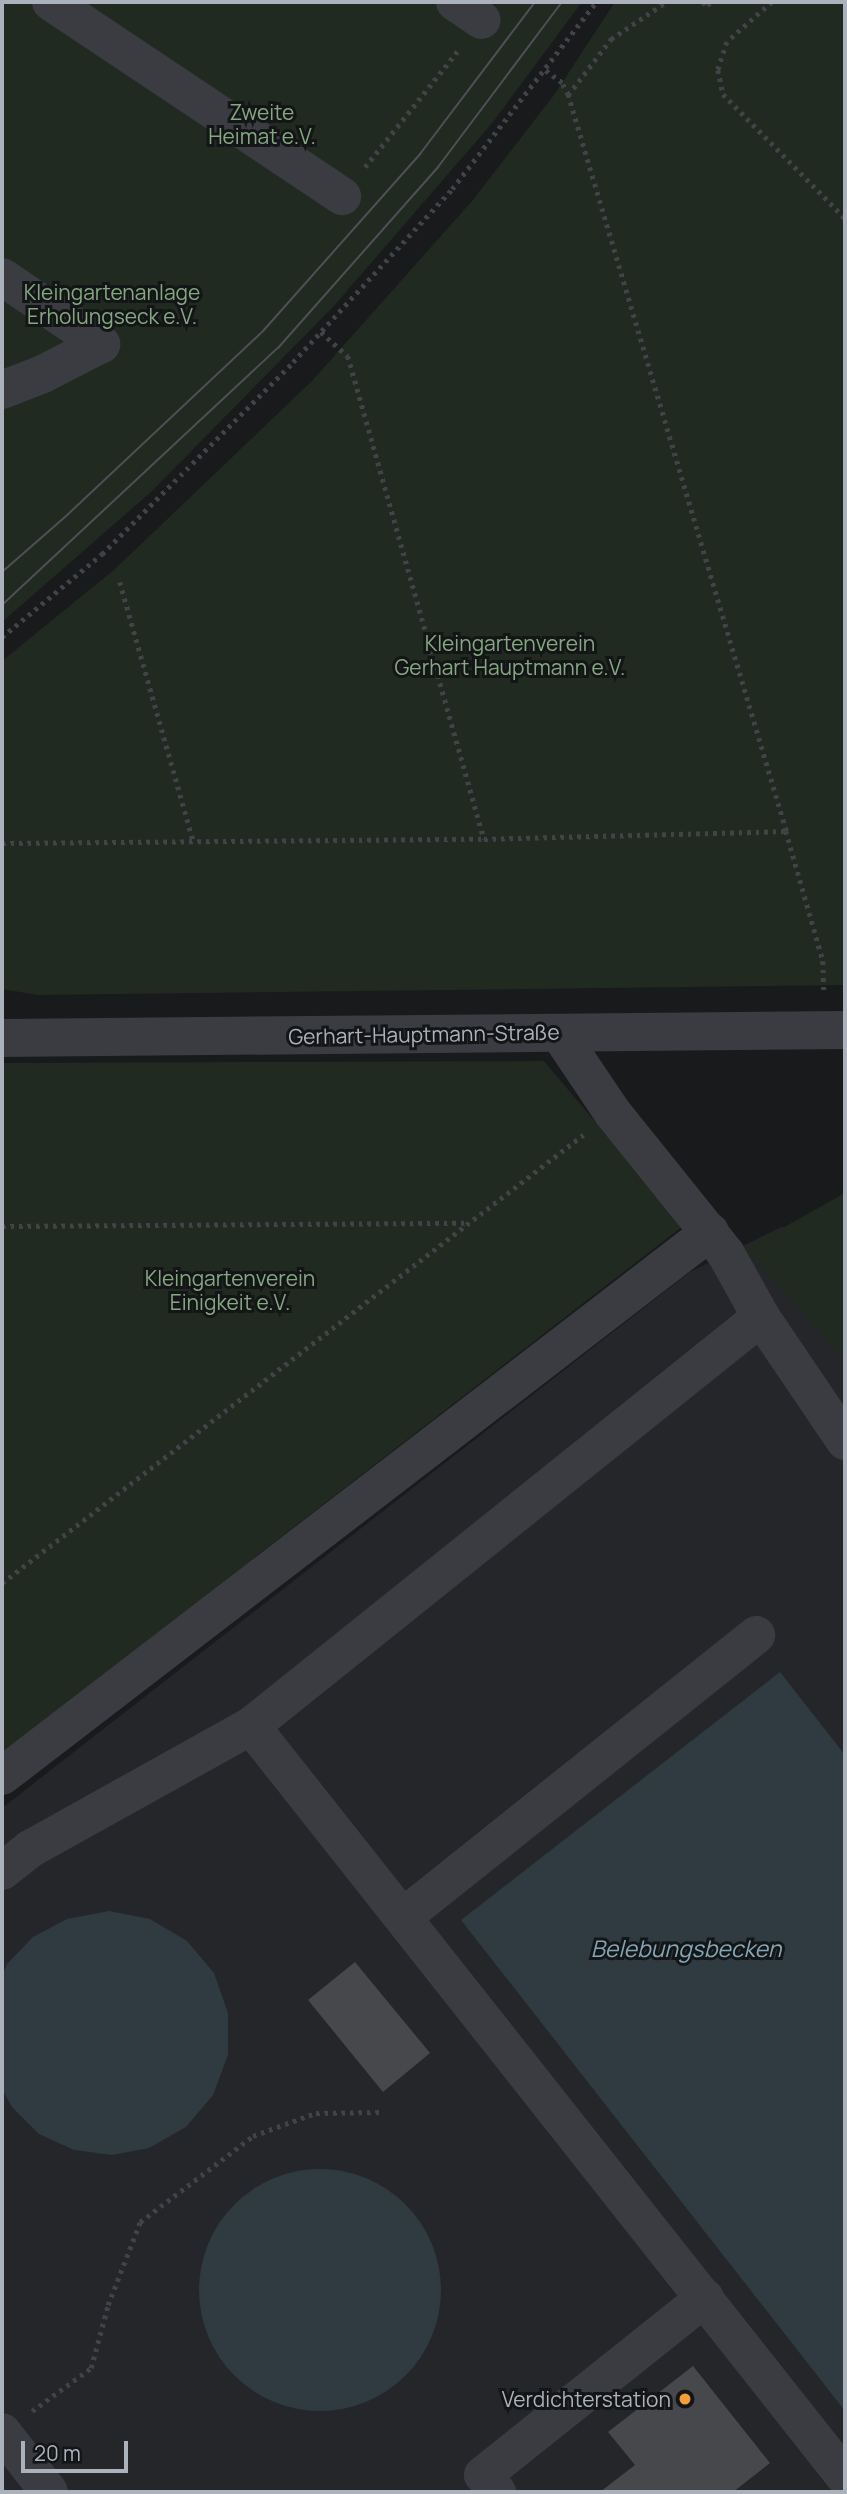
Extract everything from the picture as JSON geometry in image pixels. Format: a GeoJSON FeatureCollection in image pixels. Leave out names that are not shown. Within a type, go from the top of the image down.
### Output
{"type":"FeatureCollection","features":[{"type":"Feature","properties":{"kind":"street"},"geometry":{"type":"LineString","coordinates":[[51,2],[342,197]]}},
{"type":"Feature","properties":{"kind":"street"},"geometry":{"type":"LineString","coordinates":[[2,277],[101,344],[43,374],[2,390]]}},
{"type":"Feature","properties":{"kind":"street","name":"Gerhart-Hauptmann-Straße"},"geometry":{"type":"LineString","coordinates":[[2,1038],[845,1030]]}},
{"type":"Feature","properties":{"kind":"street"},"geometry":{"type":"LineString","coordinates":[[559,1033],[612,1112],[709,1232],[761,1317],[845,1441]]}},
{"type":"Feature","properties":{"kind":"street"},"geometry":{"type":"LineString","coordinates":[[2,1776],[709,1232]]}},
{"type":"Feature","properties":{"kind":"street"},"geometry":{"type":"LineString","coordinates":[[2,1871],[30,1849],[251,1727],[761,1317]]}},
{"type":"Feature","properties":{"kind":"street"},"geometry":{"type":"LineString","coordinates":[[403,1917],[756,1635]]}},
{"type":"Feature","properties":{"kind":"street"},"geometry":{"type":"LineString","coordinates":[[251,1727],[845,2477]]}},
{"type":"Feature","properties":{"kind":"street"},"geometry":{"type":"LineString","coordinates":[[497,2492],[483,2475],[705,2298]]}},
{"type":"Feature","properties":{"kind":"street"},"geometry":{"type":"LineString","coordinates":[[13,2424],[49,2492]]}},
{"type":"Feature","properties":{"kind":"path"},"geometry":{"type":"LineString","coordinates":[[2,637],[102,554],[321,331],[452,189],[596,2]]}},
{"type":"Feature","properties":{"kind":"path"},"geometry":{"type":"LineString","coordinates":[[568,95],[611,39],[666,2]]}},
{"type":"Feature","properties":{"kind":"path"},"geometry":{"type":"LineString","coordinates":[[703,2],[708,5],[711,2]]}},
{"type":"Feature","properties":{"kind":"path"},"geometry":{"type":"LineString","coordinates":[[772,2],[727,42],[718,70],[723,94],[845,218]]}},
{"type":"Feature","properties":{"kind":"path"},"geometry":{"type":"LineString","coordinates":[[342,197],[469,11]]}},
{"type":"Feature","properties":{"kind":"path"},"geometry":{"type":"LineString","coordinates":[[545,71],[562,83],[568,95],[823,961],[824,998]]}},
{"type":"Feature","properties":{"kind":"path"},"geometry":{"type":"LineString","coordinates":[[321,331],[348,356],[484,839]]}},
{"type":"Feature","properties":{"kind":"path"},"geometry":{"type":"LineString","coordinates":[[120,582],[193,840]]}},
{"type":"Feature","properties":{"kind":"path"},"geometry":{"type":"LineString","coordinates":[[2,843],[484,839],[786,831]]}},
{"type":"Feature","properties":{"kind":"path"},"geometry":{"type":"LineString","coordinates":[[2,1583],[612,1112]]}},
{"type":"Feature","properties":{"kind":"path"},"geometry":{"type":"LineString","coordinates":[[2,1226],[468,1223]]}},
{"type":"Feature","properties":{"kind":"path"},"geometry":{"type":"LineString","coordinates":[[13,2424],[91,2368],[108,2305],[140,2222],[253,2136],[316,2113],[383,2112]]}},
{"type":"Feature","properties":{"kind":"shaded area"},"geometry":{"type":"Polygon","coordinates":[[[845,1226],[845,2492],[2,2492],[2,1808],[690,1272],[781,1227],[845,1226]]]}},
{"type":"Feature","properties":{"kind":"green space"},"geometry":{"type":"Polygon","coordinates":[[[2,2],[582,2],[493,122],[333,307],[152,491],[2,622],[2,2]]]}},
{"type":"Feature","properties":{"kind":"green space","name":"Kleingartenverein Gerhart Hauptmann e.V."},"geometry":{"type":"Polygon","coordinates":[[[615,2],[845,2],[845,985],[38,995],[2,989],[2,661],[115,569],[312,381],[472,201],[554,95],[615,2]]]}},
{"type":"Feature","properties":{"kind":"green space","name":"Kleingartenverein Einigkeit e.V."},"geometry":{"type":"Polygon","coordinates":[[[544,1061],[683,1226],[2,1753],[2,1063],[544,1061]]]}},
{"type":"Feature","properties":{"kind":"green space"},"geometry":{"type":"Polygon","coordinates":[[[845,1193],[845,1360],[745,1249],[845,1193]]]}},
{"type":"Feature","properties":{"kind":"water","name":"Belebungsbecken"},"geometry":{"type":"Polygon","coordinates":[[[780,1672],[845,1755],[845,2411],[461,1920],[780,1672]]]}},
{"type":"Feature","properties":{"kind":"water"},"geometry":{"type":"Polygon","coordinates":[[[109,1911],[150,1919],[187,1941],[214,1973],[228,2013],[228,2055],[213,2095],[186,2127],[149,2148],[112,2155],[74,2150],[39,2134],[12,2107],[2,2089],[2,1976],[7,1964],[33,1937],[67,1919],[109,1911]]]}},
{"type":"Feature","properties":{"kind":"water"},"geometry":{"type":"Polygon","coordinates":[[[320,2169],[344,2172],[377,2184],[397,2197],[413,2213],[426,2233],[435,2255],[441,2290],[438,2314],[426,2347],[413,2367],[397,2383],[377,2396],[355,2405],[320,2411],[296,2408],[263,2396],[243,2383],[227,2367],[214,2347],[205,2325],[199,2290],[202,2266],[214,2233],[227,2213],[243,2197],[263,2184],[285,2175],[320,2169]]]}},
{"type":"Feature","properties":{"kind":"building"},"geometry":{"type":"Polygon","coordinates":[[[355,1962],[430,2053],[383,2092],[308,2000],[355,1962]]]}},
{"type":"Feature","properties":{"kind":"building","name":"Verdichterstation"},"geometry":{"type":"Polygon","coordinates":[[[693,2366],[770,2463],[733,2492],[600,2492],[635,2465],[608,2432],[693,2366]]]}},
{"type":"Feature","properties":{"kind":"tram line"},"geometry":{"type":"LineString","coordinates":[[2,572],[65,517],[263,331],[420,154],[535,2]]}},
{"type":"Feature","properties":{"kind":"tram line"},"geometry":{"type":"LineString","coordinates":[[2,605],[278,348],[438,167],[562,2]]}},
{"type":"Feature","properties":{"kind":"place","name":"Verdichterstation"},"geometry":{"type":"Point","coordinates":[685,2399]}},
{"type":"Feature","properties":{"kind":"park label","name":"Zweite Heimat e.V."},"geometry":{"type":"Point","coordinates":[262,124]}},
{"type":"Feature","properties":{"kind":"park label","name":"Kleingartenanlage Erholungseck e.V."},"geometry":{"type":"Point","coordinates":[112,304]}}]}
